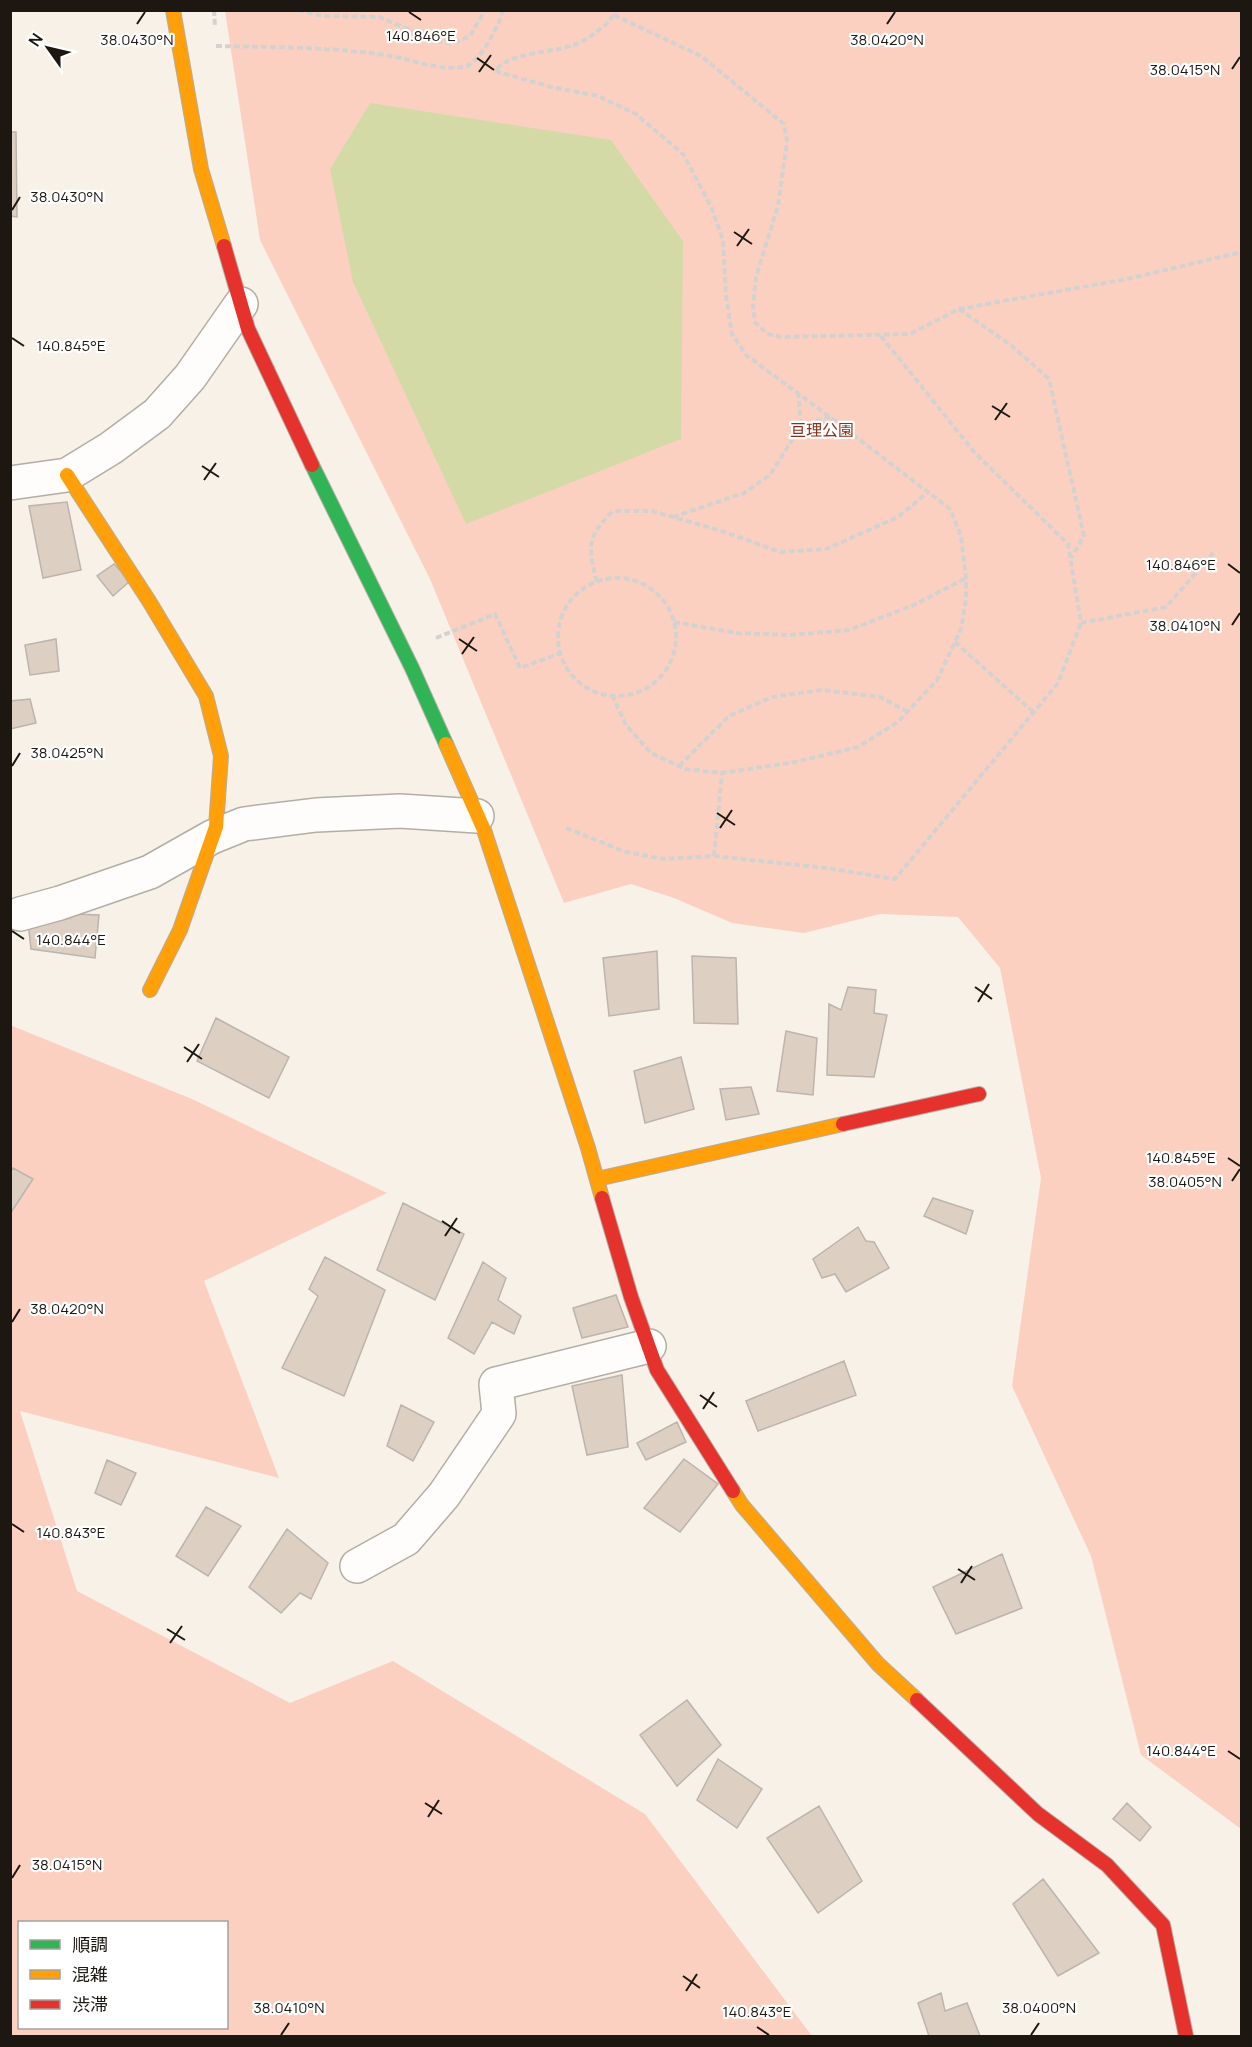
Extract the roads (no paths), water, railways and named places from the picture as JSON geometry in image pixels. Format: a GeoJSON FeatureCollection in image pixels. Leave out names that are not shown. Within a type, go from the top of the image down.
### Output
{"type":"FeatureCollection","features":[{"type":"Feature","properties":{"kind":"street"},"geometry":{"type":"LineString","coordinates":[[173,10],[201,169],[248,328],[339,522],[412,668],[477,816],[534,976],[631,1297],[657,1370],[742,1505],[878,1664],[1038,1814],[1107,1865],[1163,1925],[1186,2037]]}},
{"type":"Feature","properties":{"kind":"street"},"geometry":{"type":"LineString","coordinates":[[10,483],[67,475],[111,448],[157,414],[190,377],[241,304]]}},
{"type":"Feature","properties":{"kind":"street"},"geometry":{"type":"LineString","coordinates":[[67,475],[149,601],[206,696],[221,756],[216,827],[180,930],[150,990]]}},
{"type":"Feature","properties":{"kind":"street"},"geometry":{"type":"LineString","coordinates":[[20,914],[60,903],[150,872],[212,837],[244,824],[316,815],[400,811],[477,816]]}},
{"type":"Feature","properties":{"kind":"street"},"geometry":{"type":"LineString","coordinates":[[597,1179],[979,1094]]}},
{"type":"Feature","properties":{"kind":"street"},"geometry":{"type":"LineString","coordinates":[[357,1566],[406,1539],[444,1496],[500,1414],[496,1384],[649,1346]]}},
{"type":"Feature","properties":{"kind":"park label","name":"亘理公園"},"geometry":{"type":"Point","coordinates":[822,430]}}]}
